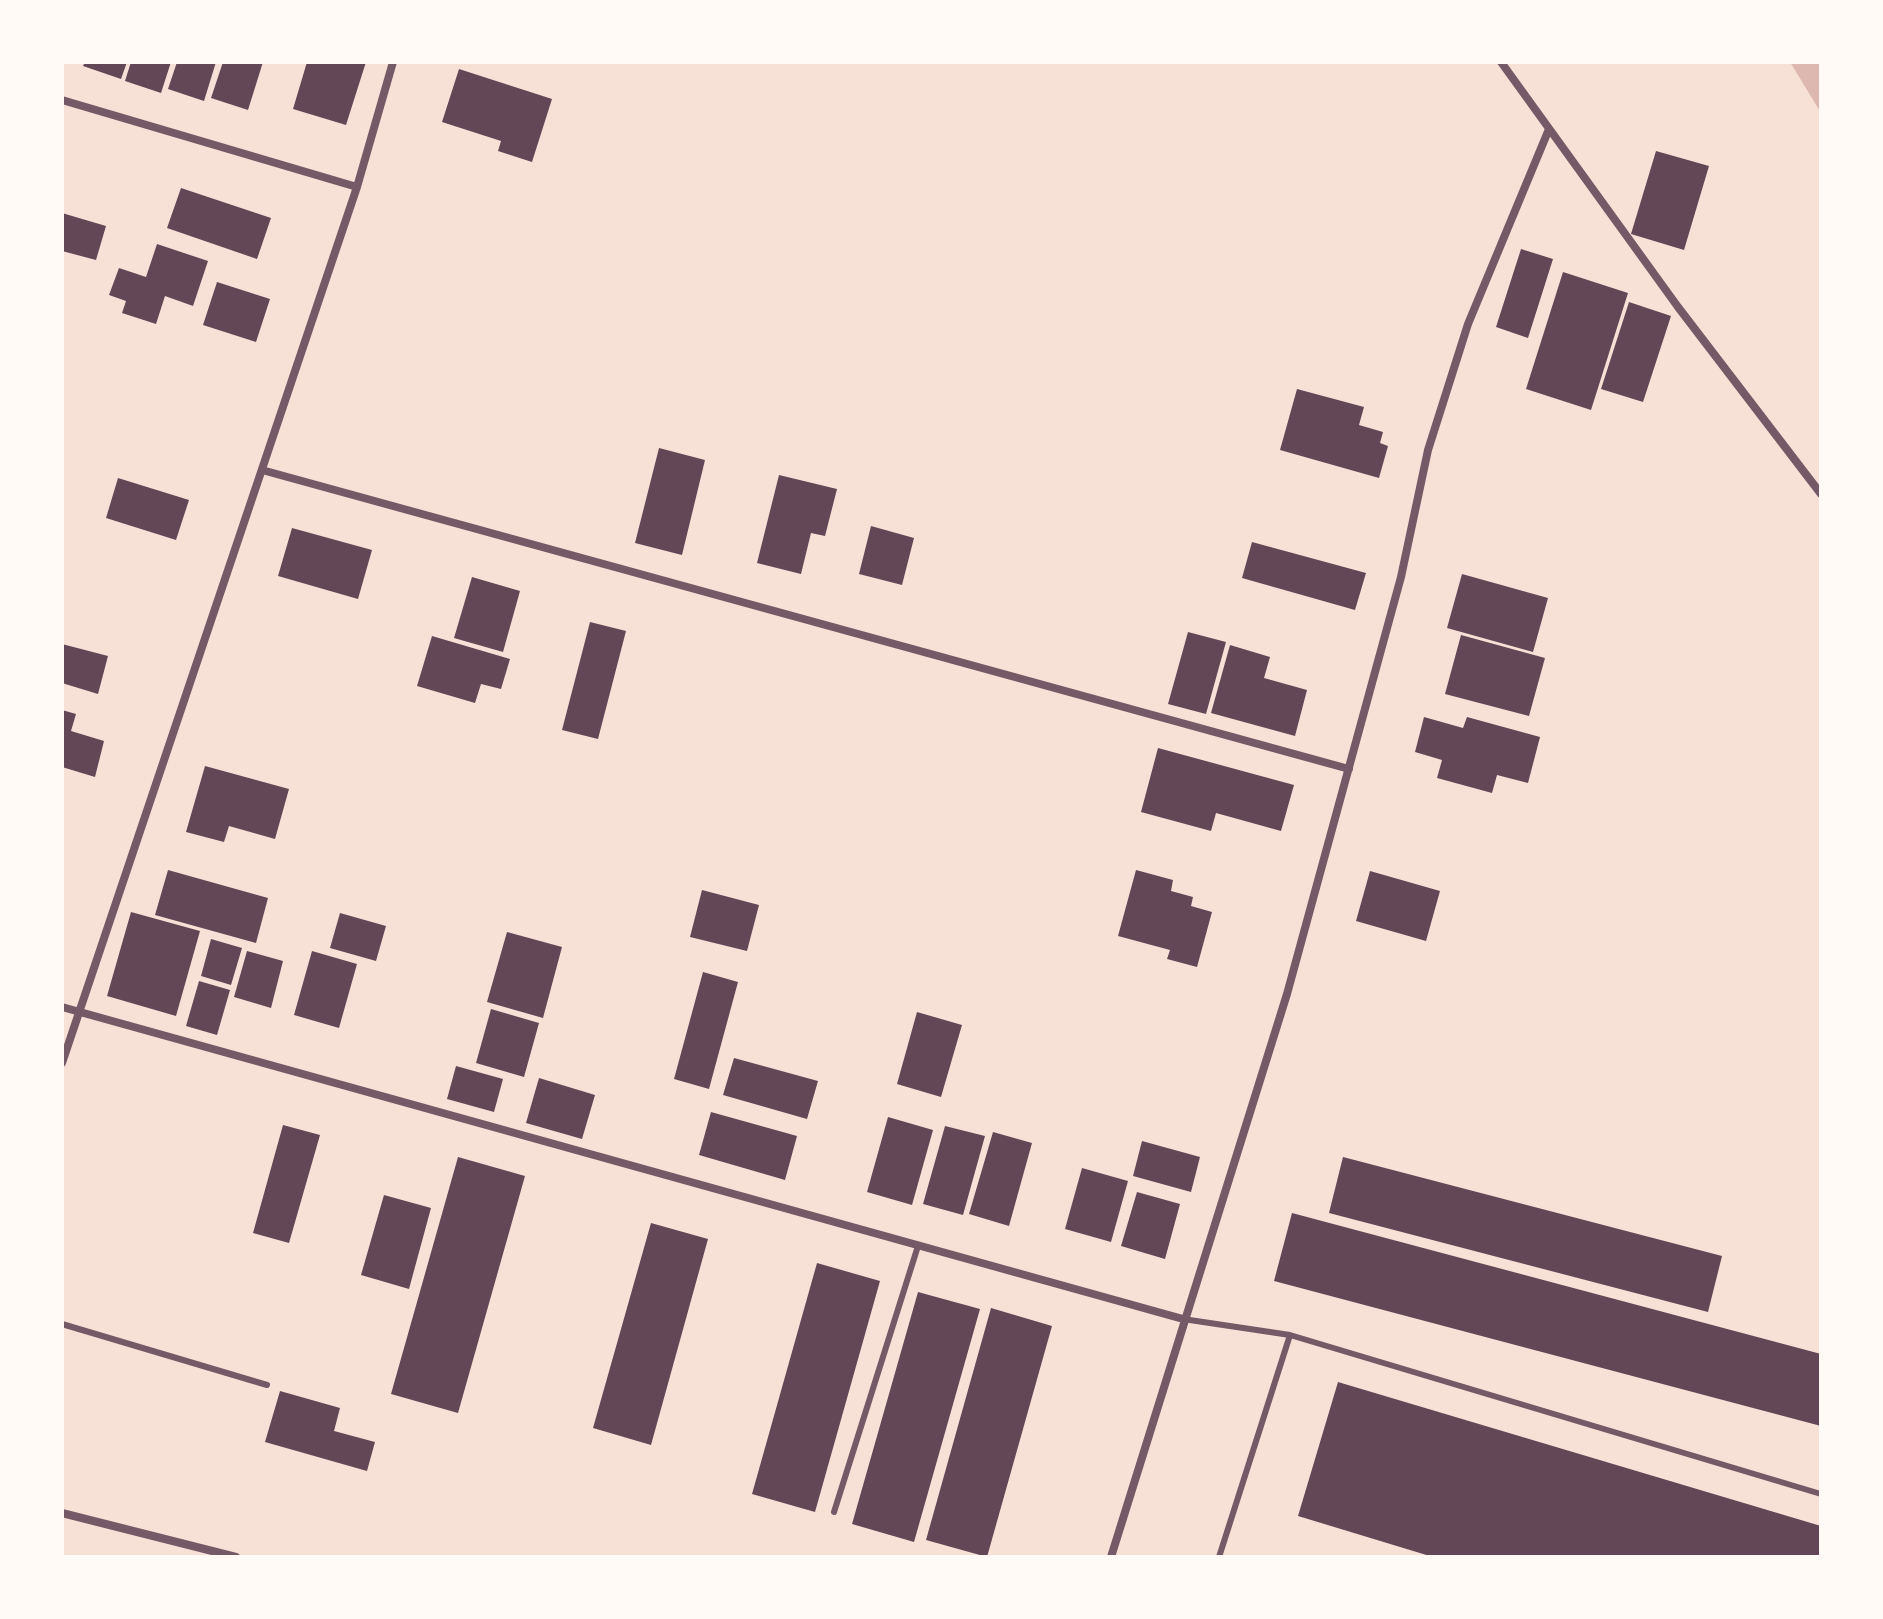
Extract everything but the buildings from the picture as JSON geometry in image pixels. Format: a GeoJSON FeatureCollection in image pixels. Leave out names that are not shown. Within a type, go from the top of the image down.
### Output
{"type":"FeatureCollection","features":[{"type":"Feature","properties":{"kind":"street"},"geometry":{"type":"LineString","coordinates":[[62,1063],[357,187],[393,62]]}},
{"type":"Feature","properties":{"kind":"street"},"geometry":{"type":"LineString","coordinates":[[1501,62],[1678,307],[1821,494]]}},
{"type":"Feature","properties":{"kind":"street"},"geometry":{"type":"LineString","coordinates":[[62,100],[357,187]]}},
{"type":"Feature","properties":{"kind":"street"},"geometry":{"type":"LineString","coordinates":[[1111,1557],[1287,994],[1401,577],[1428,450],[1468,324],[1549,129]]}},
{"type":"Feature","properties":{"kind":"street"},"geometry":{"type":"LineString","coordinates":[[262,470],[1349,769]]}},
{"type":"Feature","properties":{"kind":"street"},"geometry":{"type":"LineString","coordinates":[[62,1007],[1183,1319]]}},
{"type":"Feature","properties":{"kind":"street"},"geometry":{"type":"LineString","coordinates":[[62,1513],[236,1557]]}},
{"type":"Feature","properties":{"kind":"lane"},"geometry":{"type":"LineString","coordinates":[[834,1512],[918,1246]]}},
{"type":"Feature","properties":{"kind":"lane"},"geometry":{"type":"LineString","coordinates":[[1183,1319],[1290,1335],[1821,1494]]}},
{"type":"Feature","properties":{"kind":"lane"},"geometry":{"type":"LineString","coordinates":[[62,1324],[267,1385]]}},
{"type":"Feature","properties":{"kind":"lane"},"geometry":{"type":"LineString","coordinates":[[1219,1557],[1290,1335]]}},
{"type":"Feature","properties":{"kind":"shaded area"},"geometry":{"type":"Polygon","coordinates":[[[1790,62],[1821,62],[1821,113],[1790,62]]]}}]}
